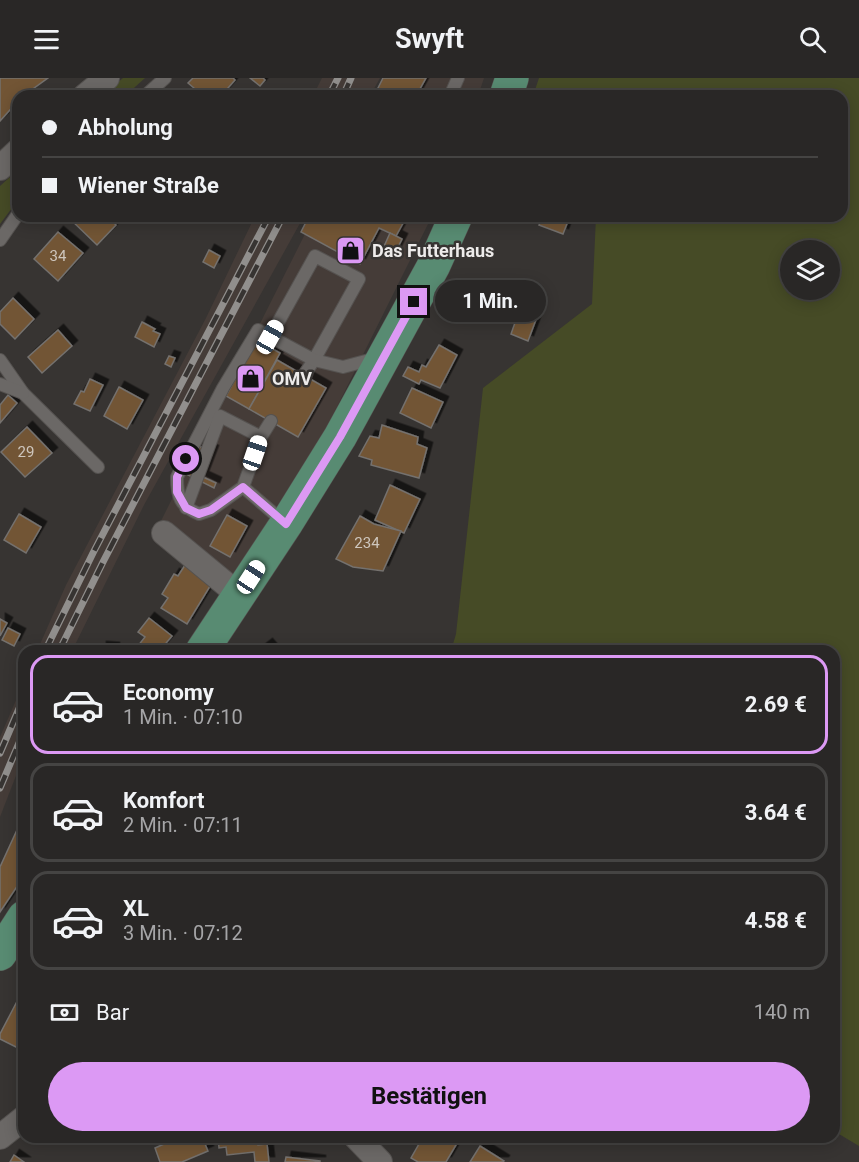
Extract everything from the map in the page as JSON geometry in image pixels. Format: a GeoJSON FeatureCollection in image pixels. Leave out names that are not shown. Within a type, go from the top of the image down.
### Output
{"type":"FeatureCollection","features":[{"type":"Feature","properties":{"kind":"main road"},"geometry":{"type":"LineString","coordinates":[[206,645],[340,437],[434,265],[453,222]]}},
{"type":"Feature","properties":{"kind":"main road"},"geometry":{"type":"LineString","coordinates":[[0,954],[18,926]]}},
{"type":"Feature","properties":{"kind":"street"},"geometry":{"type":"LineString","coordinates":[[92,90],[107,78]]}},
{"type":"Feature","properties":{"kind":"street"},"geometry":{"type":"LineString","coordinates":[[164,533],[239,595]]}},
{"type":"Feature","properties":{"kind":"street"},"geometry":{"type":"LineString","coordinates":[[0,1137],[18,1123]]}},
{"type":"Feature","properties":{"kind":"street"},"geometry":{"type":"LineString","coordinates":[[362,1143],[381,1162]]}},
{"type":"Feature","properties":{"kind":"lane"},"geometry":{"type":"LineString","coordinates":[[152,90],[165,78]]}},
{"type":"Feature","properties":{"kind":"lane"},"geometry":{"type":"LineString","coordinates":[[0,240],[12,222]]}},
{"type":"Feature","properties":{"kind":"lane"},"geometry":{"type":"LineString","coordinates":[[270,337],[315,256],[359,279],[304,375]]}},
{"type":"Feature","properties":{"kind":"lane"},"geometry":{"type":"LineString","coordinates":[[271,422],[261,437],[243,487],[211,510],[199,514],[186,508],[177,492],[177,477],[202,425],[258,330],[314,360],[343,367],[384,357]]}},
{"type":"Feature","properties":{"kind":"lane"},"geometry":{"type":"LineString","coordinates":[[0,360],[23,393],[98,467]]}},
{"type":"Feature","properties":{"kind":"lane"},"geometry":{"type":"LineString","coordinates":[[0,384],[23,393]]}},
{"type":"Feature","properties":{"kind":"lane"},"geometry":{"type":"LineString","coordinates":[[186,508],[220,416],[261,437]]}},
{"type":"Feature","properties":{"kind":"lane"},"geometry":{"type":"LineString","coordinates":[[243,487],[286,524]]}},
{"type":"Feature","properties":{"kind":"shaded area"},"geometry":{"type":"Polygon","coordinates":[[[322,78],[380,78],[373,90],[316,90],[322,78]]]}},
{"type":"Feature","properties":{"kind":"shaded area"},"geometry":{"type":"Polygon","coordinates":[[[384,78],[484,78],[480,90],[378,90],[384,78]]]}},
{"type":"Feature","properties":{"kind":"shaded area"},"geometry":{"type":"Polygon","coordinates":[[[252,222],[301,222],[144,505],[75,645],[40,645],[66,585],[206,318],[252,222]]]}},
{"type":"Feature","properties":{"kind":"shaded area"},"geometry":{"type":"Polygon","coordinates":[[[311,222],[429,222],[322,437],[231,584],[160,523],[311,222]]]}},
{"type":"Feature","properties":{"kind":"shaded area"},"geometry":{"type":"Polygon","coordinates":[[[18,696],[18,770],[0,817],[0,737],[18,696]]]}},
{"type":"Feature","properties":{"kind":"green space"},"geometry":{"type":"Polygon","coordinates":[[[123,78],[145,78],[132,90],[109,90],[123,78]]]}},
{"type":"Feature","properties":{"kind":"green space"},"geometry":{"type":"Polygon","coordinates":[[[539,78],[859,78],[859,1146],[840,1135],[840,645],[453,645],[456,634],[483,388],[592,304],[596,222],[848,222],[848,90],[535,90],[539,78]]]}},
{"type":"Feature","properties":{"kind":"green space"},"geometry":{"type":"Polygon","coordinates":[[[12,175],[12,208],[0,224],[0,186],[12,175]]]}},
{"type":"Feature","properties":{"kind":"building"},"geometry":{"type":"Polygon","coordinates":[[[0,78],[48,78],[31,90],[12,90],[12,108],[0,121],[0,78]]]}},
{"type":"Feature","properties":{"kind":"building"},"geometry":{"type":"Polygon","coordinates":[[[193,78],[233,78],[235,80],[226,90],[196,90],[188,83],[193,78]]]}},
{"type":"Feature","properties":{"kind":"building"},"geometry":{"type":"Polygon","coordinates":[[[250,78],[263,78],[265,80],[260,86],[250,78]]]}},
{"type":"Feature","properties":{"kind":"building"},"geometry":{"type":"Polygon","coordinates":[[[383,78],[426,78],[419,90],[377,90],[383,78]]]}},
{"type":"Feature","properties":{"kind":"building"},"geometry":{"type":"Polygon","coordinates":[[[73,222],[113,222],[116,225],[97,245],[73,222]]]}},
{"type":"Feature","properties":{"kind":"building","name":"Das Futterhaus"},"geometry":{"type":"Polygon","coordinates":[[[306,222],[404,222],[396,236],[379,228],[360,264],[301,232],[306,222]]]}},
{"type":"Feature","properties":{"kind":"building"},"geometry":{"type":"Polygon","coordinates":[[[540,222],[568,222],[563,234],[539,225],[540,222]]]}},
{"type":"Feature","properties":{"kind":"building"},"geometry":{"type":"Polygon","coordinates":[[[58,232],[83,253],[58,281],[34,259],[58,232]]]}},
{"type":"Feature","properties":{"kind":"building"},"geometry":{"type":"Polygon","coordinates":[[[390,233],[402,239],[392,259],[381,253],[390,233]]]}},
{"type":"Feature","properties":{"kind":"building"},"geometry":{"type":"Polygon","coordinates":[[[209,250],[220,256],[214,268],[203,262],[209,250]]]}},
{"type":"Feature","properties":{"kind":"building"},"geometry":{"type":"Polygon","coordinates":[[[13,298],[34,319],[15,339],[0,324],[0,312],[13,298]]]}},
{"type":"Feature","properties":{"kind":"building"},"geometry":{"type":"Polygon","coordinates":[[[527,304],[540,309],[528,341],[511,334],[518,314],[523,315],[527,304]]]}},
{"type":"Feature","properties":{"kind":"building"},"geometry":{"type":"Polygon","coordinates":[[[142,322],[160,334],[154,347],[135,337],[142,322]]]}},
{"type":"Feature","properties":{"kind":"building"},"geometry":{"type":"Polygon","coordinates":[[[58,330],[72,346],[42,373],[28,357],[58,330]]]}},
{"type":"Feature","properties":{"kind":"building","name":"OMV"},"geometry":{"type":"Polygon","coordinates":[[[257,340],[280,353],[249,409],[226,396],[257,340]]]}},
{"type":"Feature","properties":{"kind":"building"},"geometry":{"type":"Polygon","coordinates":[[[439,345],[457,355],[440,388],[421,380],[419,384],[403,376],[408,367],[419,372],[422,365],[426,367],[439,345]]]}},
{"type":"Feature","properties":{"kind":"building"},"geometry":{"type":"Polygon","coordinates":[[[169,356],[175,358],[171,367],[165,364],[169,356]]]}},
{"type":"Feature","properties":{"kind":"building","name":"OMV"},"geometry":{"type":"Polygon","coordinates":[[[277,360],[326,388],[298,437],[249,409],[277,360]]]}},
{"type":"Feature","properties":{"kind":"building"},"geometry":{"type":"Polygon","coordinates":[[[90,379],[103,385],[90,411],[74,404],[81,391],[84,392],[90,379]]]}},
{"type":"Feature","properties":{"kind":"building"},"geometry":{"type":"Polygon","coordinates":[[[119,387],[143,400],[127,429],[104,416],[119,387]]]}},
{"type":"Feature","properties":{"kind":"building"},"geometry":{"type":"Polygon","coordinates":[[[412,388],[443,402],[431,428],[400,413],[412,388]]]}},
{"type":"Feature","properties":{"kind":"building"},"geometry":{"type":"Polygon","coordinates":[[[8,395],[17,403],[0,423],[0,405],[8,395]]]}},
{"type":"Feature","properties":{"kind":"building"},"geometry":{"type":"Polygon","coordinates":[[[382,425],[418,437],[417,444],[427,448],[419,478],[371,465],[372,460],[359,456],[370,436],[379,438],[382,425]]]}},
{"type":"Feature","properties":{"kind":"building"},"geometry":{"type":"Polygon","coordinates":[[[27,427],[52,453],[25,477],[1,452],[27,427]]]}},
{"type":"Feature","properties":{"kind":"building"},"geometry":{"type":"Polygon","coordinates":[[[198,446],[213,451],[203,477],[216,483],[214,488],[186,474],[198,446]]]}},
{"type":"Feature","properties":{"kind":"building"},"geometry":{"type":"Polygon","coordinates":[[[390,485],[420,499],[404,533],[375,520],[390,485]]]}},
{"type":"Feature","properties":{"kind":"building"},"geometry":{"type":"Polygon","coordinates":[[[19,514],[41,527],[26,553],[4,540],[19,514]]]}},
{"type":"Feature","properties":{"kind":"building"},"geometry":{"type":"Polygon","coordinates":[[[227,515],[247,526],[230,557],[210,546],[227,515]]]}},
{"type":"Feature","properties":{"kind":"building"},"geometry":{"type":"Polygon","coordinates":[[[360,516],[374,524],[401,531],[383,571],[353,567],[336,559],[360,516]]]}},
{"type":"Feature","properties":{"kind":"building"},"geometry":{"type":"Polygon","coordinates":[[[185,565],[212,583],[187,624],[161,608],[168,598],[162,594],[174,574],[178,576],[185,565]]]}},
{"type":"Feature","properties":{"kind":"building"},"geometry":{"type":"Polygon","coordinates":[[[149,618],[172,636],[164,645],[139,645],[145,637],[138,632],[149,618]]]}},
{"type":"Feature","properties":{"kind":"building"},"geometry":{"type":"Polygon","coordinates":[[[0,619],[7,623],[0,636],[0,619]]]}},
{"type":"Feature","properties":{"kind":"building"},"geometry":{"type":"Polygon","coordinates":[[[8,628],[20,634],[14,646],[2,640],[8,628]]]}},
{"type":"Feature","properties":{"kind":"building"},"geometry":{"type":"Polygon","coordinates":[[[18,828],[18,885],[0,912],[0,867],[18,828]]]}},
{"type":"Feature","properties":{"kind":"building"},"geometry":{"type":"Polygon","coordinates":[[[18,1000],[18,1048],[0,1039],[0,1034],[18,1000]]]}},
{"type":"Feature","properties":{"kind":"building"},"geometry":{"type":"Polygon","coordinates":[[[166,1143],[205,1143],[208,1151],[182,1162],[160,1162],[155,1148],[166,1143]]]}},
{"type":"Feature","properties":{"kind":"building"},"geometry":{"type":"Polygon","coordinates":[[[219,1143],[267,1144],[269,1162],[255,1162],[254,1152],[227,1155],[226,1147],[219,1148],[219,1143]]]}},
{"type":"Feature","properties":{"kind":"building"},"geometry":{"type":"Polygon","coordinates":[[[420,1143],[452,1143],[456,1145],[446,1162],[418,1162],[411,1158],[420,1143]]]}},
{"type":"Feature","properties":{"kind":"building"},"geometry":{"type":"Polygon","coordinates":[[[480,1146],[504,1161],[470,1162],[480,1146]]]}},
{"type":"Feature","properties":{"kind":"building"},"geometry":{"type":"Polygon","coordinates":[[[14,1155],[24,1162],[10,1162],[14,1155]]]}},
{"type":"Feature","properties":{"kind":"building"},"geometry":{"type":"Polygon","coordinates":[[[286,1157],[320,1161],[320,1162],[285,1162],[286,1157]]]}},
{"type":"Feature","properties":{"kind":"railway"},"geometry":{"type":"LineString","coordinates":[[332,90],[338,78]]}},
{"type":"Feature","properties":{"kind":"railway"},"geometry":{"type":"LineString","coordinates":[[346,90],[351,78]]}},
{"type":"Feature","properties":{"kind":"railway"},"geometry":{"type":"LineString","coordinates":[[48,645],[93,553],[266,222]]}},
{"type":"Feature","properties":{"kind":"railway"},"geometry":{"type":"LineString","coordinates":[[62,645],[280,222]]}},
{"type":"Feature","properties":{"kind":"railway"},"geometry":{"type":"LineString","coordinates":[[0,753],[18,711]]}},
{"type":"Feature","properties":{"kind":"railway"},"geometry":{"type":"LineString","coordinates":[[0,788],[18,745]]}},
{"type":"Feature","properties":{"kind":"place","name":"Das Futterhaus"},"geometry":{"type":"Point","coordinates":[351,250]}},
{"type":"Feature","properties":{"kind":"place","name":"OMV"},"geometry":{"type":"Point","coordinates":[251,378]}},
{"type":"Feature","properties":{"kind":"route"},"geometry":{"type":"LineString","coordinates":[[186,459],[177,477],[177,492],[186,508],[199,514],[211,510],[243,487],[286,524],[340,437],[414,302]]}}]}
